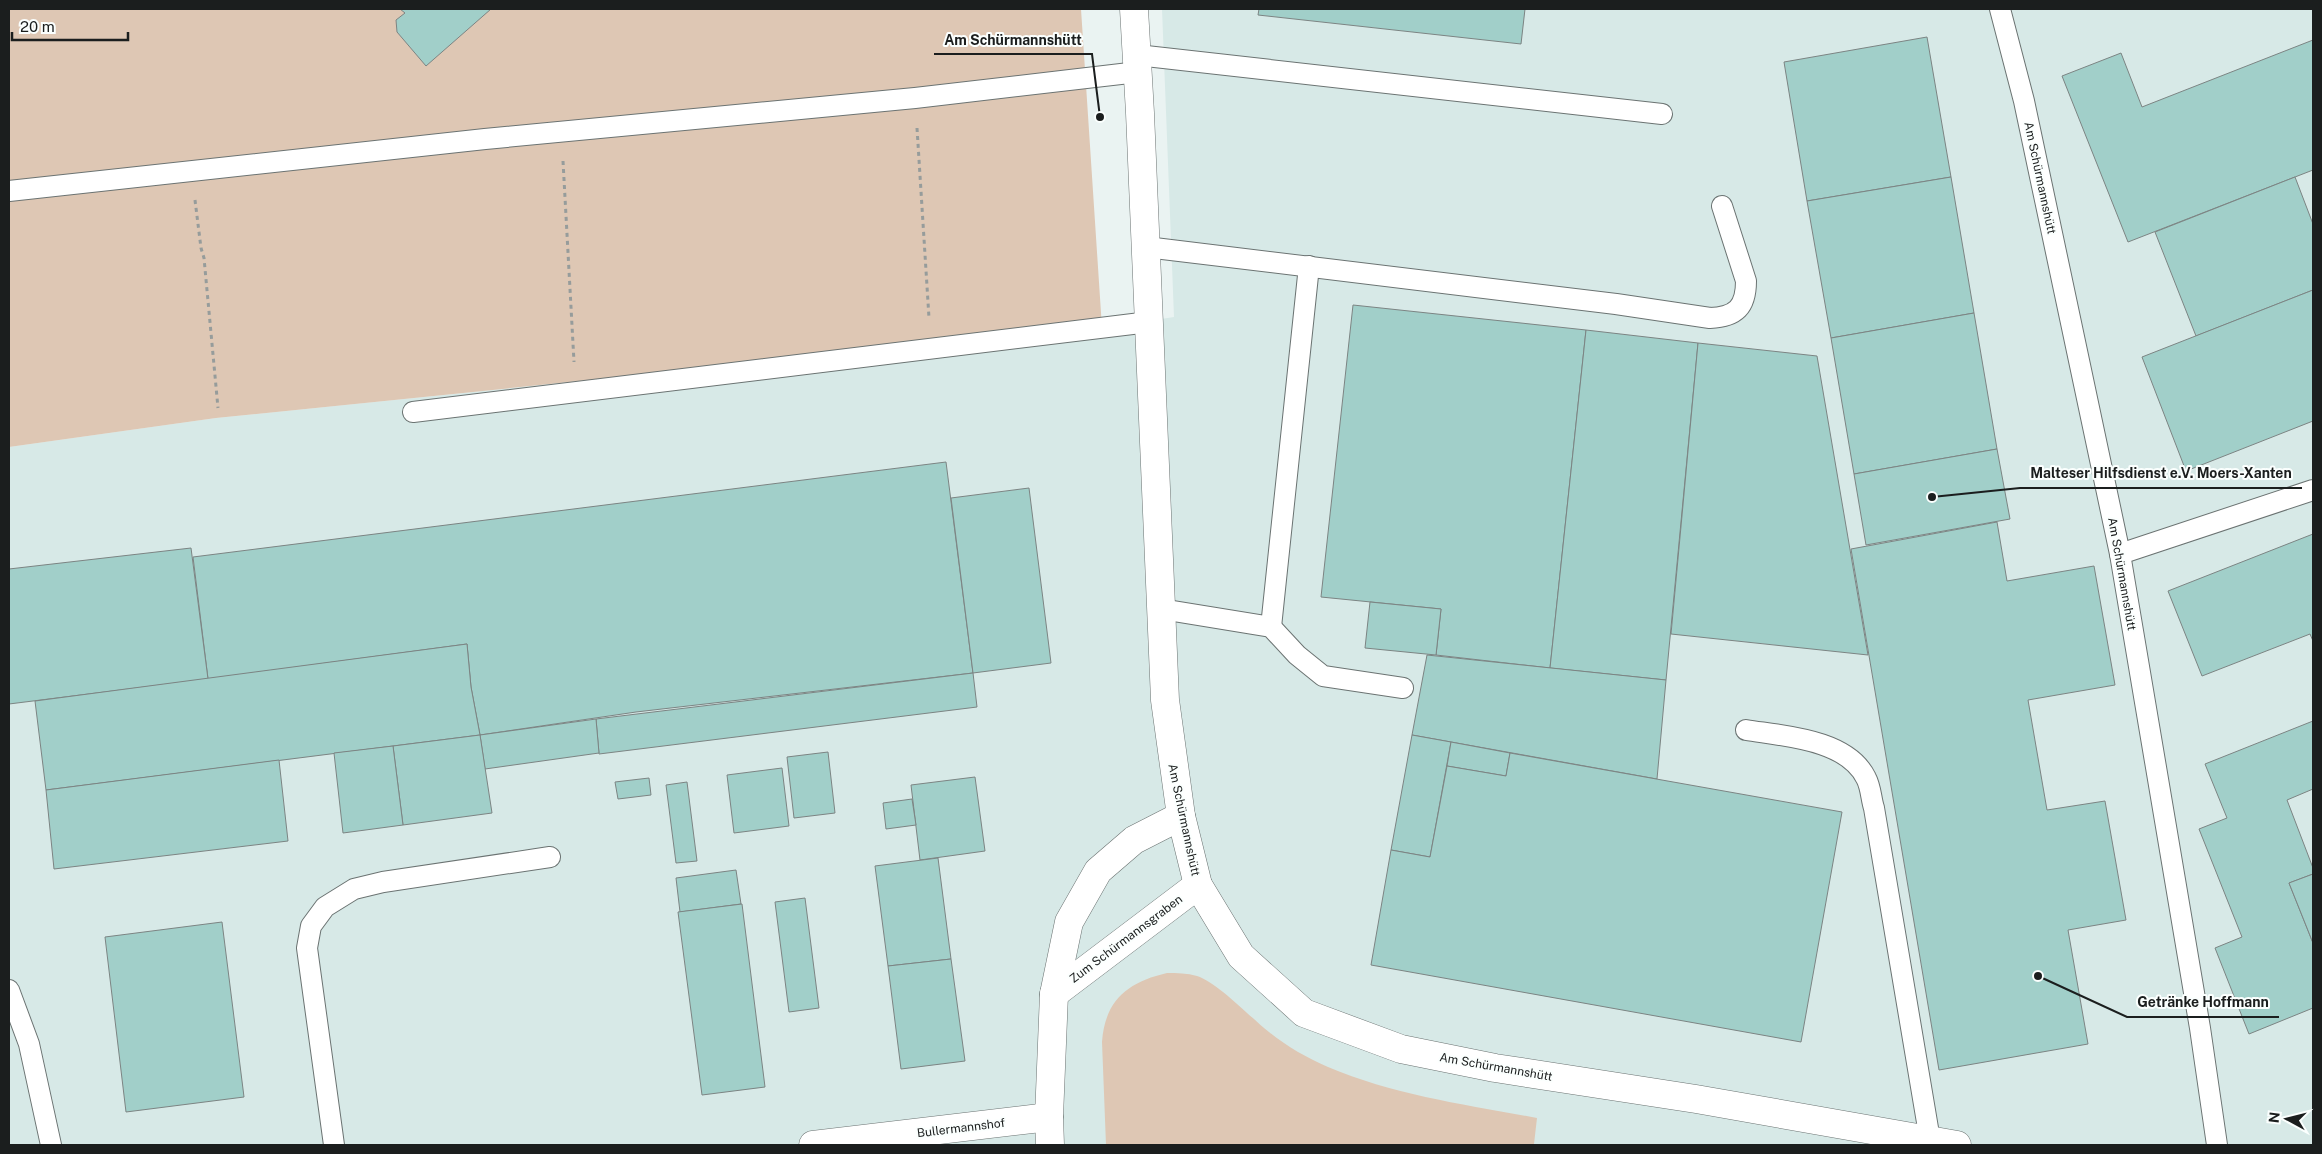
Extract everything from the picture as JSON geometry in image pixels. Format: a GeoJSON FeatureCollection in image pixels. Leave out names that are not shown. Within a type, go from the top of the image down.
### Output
{"type":"FeatureCollection","features":[{"type":"Feature","properties":{"kind":"street","name":"Am Schürmannshütt"},"geometry":{"type":"LineString","coordinates":[[1134,9],[1165,700],[1181,816],[1198,885],[1241,956],[1304,1013],[1401,1049],[1495,1068],[1696,1099],[1958,1145]]}},
{"type":"Feature","properties":{"kind":"street","name":"Zum Schürmannsgraben"},"geometry":{"type":"LineString","coordinates":[[1050,1145],[1049,1118],[1054,994],[1069,922],[1098,872],[1134,840],[1181,816]]}},
{"type":"Feature","properties":{"kind":"street","name":"Zum Schürmannsgraben"},"geometry":{"type":"LineString","coordinates":[[1054,994],[1198,885]]}},
{"type":"Feature","properties":{"kind":"street","name":"Bullermannshof"},"geometry":{"type":"LineString","coordinates":[[813,1145],[1049,1118]]}},
{"type":"Feature","properties":{"kind":"lane","name":"Am Schürmannshütt"},"geometry":{"type":"LineString","coordinates":[[2000,9],[2024,101],[2120,554],[2200,1028],[2217,1145]]}},
{"type":"Feature","properties":{"kind":"lane"},"geometry":{"type":"LineString","coordinates":[[9,191],[485,138],[561,133],[915,98],[1137,63],[1662,114]]}},
{"type":"Feature","properties":{"kind":"lane"},"geometry":{"type":"LineString","coordinates":[[1146,247],[1616,304],[1710,318],[1723,318],[1742,306],[1746,293],[1746,281],[1722,206]]}},
{"type":"Feature","properties":{"kind":"lane"},"geometry":{"type":"LineString","coordinates":[[1271,627],[1308,266]]}},
{"type":"Feature","properties":{"kind":"lane"},"geometry":{"type":"LineString","coordinates":[[413,412],[1149,322]]}},
{"type":"Feature","properties":{"kind":"lane"},"geometry":{"type":"LineString","coordinates":[[2120,554],[2313,490]]}},
{"type":"Feature","properties":{"kind":"lane"},"geometry":{"type":"LineString","coordinates":[[1161,609],[1271,627],[1297,655],[1323,676],[1404,688]]}},
{"type":"Feature","properties":{"kind":"lane"},"geometry":{"type":"LineString","coordinates":[[1746,730],[1816,742],[1847,756],[1866,778],[1874,808],[1930,1140]]}},
{"type":"Feature","properties":{"kind":"lane"},"geometry":{"type":"LineString","coordinates":[[334,1145],[307,948],[310,926],[325,907],[354,890],[383,882],[550,857]]}},
{"type":"Feature","properties":{"kind":"lane"},"geometry":{"type":"LineString","coordinates":[[9,990],[29,1044],[51,1145]]}},
{"type":"Feature","properties":{"kind":"path"},"geometry":{"type":"LineString","coordinates":[[915,98],[930,326]]}},
{"type":"Feature","properties":{"kind":"path"},"geometry":{"type":"LineString","coordinates":[[561,133],[574,365]]}},
{"type":"Feature","properties":{"kind":"path"},"geometry":{"type":"LineString","coordinates":[[192,171],[200,248],[204,258],[218,408]]}},
{"type":"Feature","properties":{"kind":"shaded area"},"geometry":{"type":"Polygon","coordinates":[[[9,9],[1081,9],[1102,328],[216,418],[9,447],[9,9]]]}},
{"type":"Feature","properties":{"kind":"shaded area"},"geometry":{"type":"Polygon","coordinates":[[[1162,9],[2313,9],[2313,1145],[9,1145],[9,447],[216,418],[1102,328],[1174,317],[1162,9]]]}},
{"type":"Feature","properties":{"kind":"shaded area"},"geometry":{"type":"Polygon","coordinates":[[[1167,973],[1190,974],[1214,985],[1282,1042],[1305,1056],[1353,1077],[1405,1092],[1458,1104],[1537,1118],[1534,1144],[1106,1145],[1102,1042],[1108,1015],[1121,995],[1130,988],[1153,977],[1167,973]]]}},
{"type":"Feature","properties":{"kind":"building"},"geometry":{"type":"Polygon","coordinates":[[[400,9],[491,9],[426,66],[397,32],[396,20],[405,13],[400,9]]]}},
{"type":"Feature","properties":{"kind":"building"},"geometry":{"type":"Polygon","coordinates":[[[1259,9],[1525,9],[1521,44],[1258,15],[1259,9]]]}},
{"type":"Feature","properties":{"kind":"building"},"geometry":{"type":"Polygon","coordinates":[[[1927,37],[1951,177],[1807,201],[1784,62],[1927,37]]]}},
{"type":"Feature","properties":{"kind":"building"},"geometry":{"type":"Polygon","coordinates":[[[2313,40],[2313,170],[2128,242],[2062,76],[2121,53],[2142,107],[2313,40]]]}},
{"type":"Feature","properties":{"kind":"building"},"geometry":{"type":"Polygon","coordinates":[[[1951,177],[1974,313],[1831,338],[1807,201],[1951,177]]]}},
{"type":"Feature","properties":{"kind":"building"},"geometry":{"type":"Polygon","coordinates":[[[2295,177],[2313,224],[2313,290],[2196,336],[2155,232],[2295,177]]]}},
{"type":"Feature","properties":{"kind":"building"},"geometry":{"type":"Polygon","coordinates":[[[2313,290],[2313,421],[2186,471],[2142,357],[2313,290]]]}},
{"type":"Feature","properties":{"kind":"building"},"geometry":{"type":"Polygon","coordinates":[[[1353,305],[1586,330],[1550,668],[1436,655],[1441,609],[1321,597],[1353,305]]]}},
{"type":"Feature","properties":{"kind":"building"},"geometry":{"type":"Polygon","coordinates":[[[1974,313],[1997,449],[1854,474],[1831,338],[1974,313]]]}},
{"type":"Feature","properties":{"kind":"building"},"geometry":{"type":"Polygon","coordinates":[[[1586,330],[1698,343],[1666,680],[1550,668],[1586,330]]]}},
{"type":"Feature","properties":{"kind":"building"},"geometry":{"type":"Polygon","coordinates":[[[1698,343],[1817,356],[1868,655],[1671,634],[1698,343]]]}},
{"type":"Feature","properties":{"kind":"building"},"geometry":{"type":"Polygon","coordinates":[[[1997,449],[2010,519],[1866,545],[1854,474],[1997,449]]]}},
{"type":"Feature","properties":{"kind":"building"},"geometry":{"type":"Polygon","coordinates":[[[946,462],[973,673],[636,712],[480,735],[471,687],[467,644],[208,679],[193,557],[946,462]]]}},
{"type":"Feature","properties":{"kind":"building"},"geometry":{"type":"Polygon","coordinates":[[[1029,488],[1051,663],[973,673],[951,498],[1029,488]]]}},
{"type":"Feature","properties":{"kind":"building"},"geometry":{"type":"Polygon","coordinates":[[[1997,522],[2007,581],[2094,566],[2115,685],[2028,700],[2047,810],[2105,801],[2126,920],[2068,930],[2088,1044],[1939,1070],[1851,549],[1997,522]]]}},
{"type":"Feature","properties":{"kind":"building"},"geometry":{"type":"Polygon","coordinates":[[[2313,534],[2313,641],[2310,634],[2202,676],[2168,591],[2313,534]]]}},
{"type":"Feature","properties":{"kind":"building"},"geometry":{"type":"Polygon","coordinates":[[[191,548],[208,679],[9,704],[9,569],[191,548]]]}},
{"type":"Feature","properties":{"kind":"building"},"geometry":{"type":"Polygon","coordinates":[[[1370,602],[1441,609],[1436,655],[1365,648],[1370,602]]]}},
{"type":"Feature","properties":{"kind":"building"},"geometry":{"type":"Polygon","coordinates":[[[467,644],[471,687],[480,735],[46,790],[35,701],[467,644]]]}},
{"type":"Feature","properties":{"kind":"building"},"geometry":{"type":"Polygon","coordinates":[[[1427,655],[1666,680],[1657,779],[1412,735],[1427,655]]]}},
{"type":"Feature","properties":{"kind":"building"},"geometry":{"type":"Polygon","coordinates":[[[973,673],[977,707],[599,754],[596,719],[973,673]]]}},
{"type":"Feature","properties":{"kind":"building"},"geometry":{"type":"Polygon","coordinates":[[[596,719],[599,753],[485,769],[480,735],[596,719]]]}},
{"type":"Feature","properties":{"kind":"building"},"geometry":{"type":"Polygon","coordinates":[[[2313,721],[2313,789],[2287,800],[2313,868],[2313,874],[2289,883],[2313,943],[2313,1008],[2249,1034],[2215,948],[2242,937],[2199,829],[2227,818],[2205,764],[2313,721]]]}},
{"type":"Feature","properties":{"kind":"building"},"geometry":{"type":"Polygon","coordinates":[[[480,735],[492,813],[403,825],[393,746],[480,735]]]}},
{"type":"Feature","properties":{"kind":"building"},"geometry":{"type":"Polygon","coordinates":[[[1412,735],[1451,742],[1430,857],[1391,850],[1412,735]]]}},
{"type":"Feature","properties":{"kind":"building"},"geometry":{"type":"Polygon","coordinates":[[[1451,742],[1510,753],[1506,776],[1447,766],[1451,742]]]}},
{"type":"Feature","properties":{"kind":"building"},"geometry":{"type":"Polygon","coordinates":[[[393,746],[403,825],[343,833],[334,753],[393,746]]]}},
{"type":"Feature","properties":{"kind":"building"},"geometry":{"type":"Polygon","coordinates":[[[828,752],[835,813],[794,818],[787,757],[828,752]]]}},
{"type":"Feature","properties":{"kind":"building"},"geometry":{"type":"Polygon","coordinates":[[[1510,753],[1842,812],[1801,1042],[1371,965],[1391,850],[1430,857],[1447,766],[1506,776],[1510,753]]]}},
{"type":"Feature","properties":{"kind":"building"},"geometry":{"type":"Polygon","coordinates":[[[279,760],[288,841],[54,869],[46,790],[279,760]]]}},
{"type":"Feature","properties":{"kind":"building"},"geometry":{"type":"Polygon","coordinates":[[[782,768],[789,826],[734,833],[727,775],[782,768]]]}},
{"type":"Feature","properties":{"kind":"building"},"geometry":{"type":"Polygon","coordinates":[[[975,777],[985,851],[920,860],[911,785],[975,777]]]}},
{"type":"Feature","properties":{"kind":"building"},"geometry":{"type":"Polygon","coordinates":[[[649,778],[651,795],[618,799],[615,782],[649,778]]]}},
{"type":"Feature","properties":{"kind":"building"},"geometry":{"type":"Polygon","coordinates":[[[687,782],[697,861],[676,863],[666,785],[687,782]]]}},
{"type":"Feature","properties":{"kind":"building"},"geometry":{"type":"Polygon","coordinates":[[[912,799],[916,825],[886,829],[883,803],[912,799]]]}},
{"type":"Feature","properties":{"kind":"building"},"geometry":{"type":"Polygon","coordinates":[[[938,858],[951,959],[888,966],[875,866],[938,858]]]}},
{"type":"Feature","properties":{"kind":"building"},"geometry":{"type":"Polygon","coordinates":[[[736,870],[741,904],[680,912],[676,878],[736,870]]]}},
{"type":"Feature","properties":{"kind":"building"},"geometry":{"type":"Polygon","coordinates":[[[2313,874],[2313,943],[2289,883],[2313,874]]]}},
{"type":"Feature","properties":{"kind":"building"},"geometry":{"type":"Polygon","coordinates":[[[805,898],[819,1008],[789,1012],[775,902],[805,898]]]}},
{"type":"Feature","properties":{"kind":"building"},"geometry":{"type":"Polygon","coordinates":[[[742,904],[765,1087],[702,1095],[678,912],[742,904]]]}},
{"type":"Feature","properties":{"kind":"building"},"geometry":{"type":"Polygon","coordinates":[[[222,922],[244,1097],[126,1112],[105,937],[222,922]]]}},
{"type":"Feature","properties":{"kind":"building"},"geometry":{"type":"Polygon","coordinates":[[[951,959],[965,1061],[901,1069],[888,966],[951,959]]]}},
{"type":"Feature","properties":{"kind":"place","name":"Am Schürmannshütt"},"geometry":{"type":"Point","coordinates":[1100,117]}},
{"type":"Feature","properties":{"kind":"place","name":"Malteser Hilfsdienst e.V. Moers-Xanten"},"geometry":{"type":"Point","coordinates":[1932,497]}},
{"type":"Feature","properties":{"kind":"place","name":"Getränke Hoffmann"},"geometry":{"type":"Point","coordinates":[2038,976]}}]}
